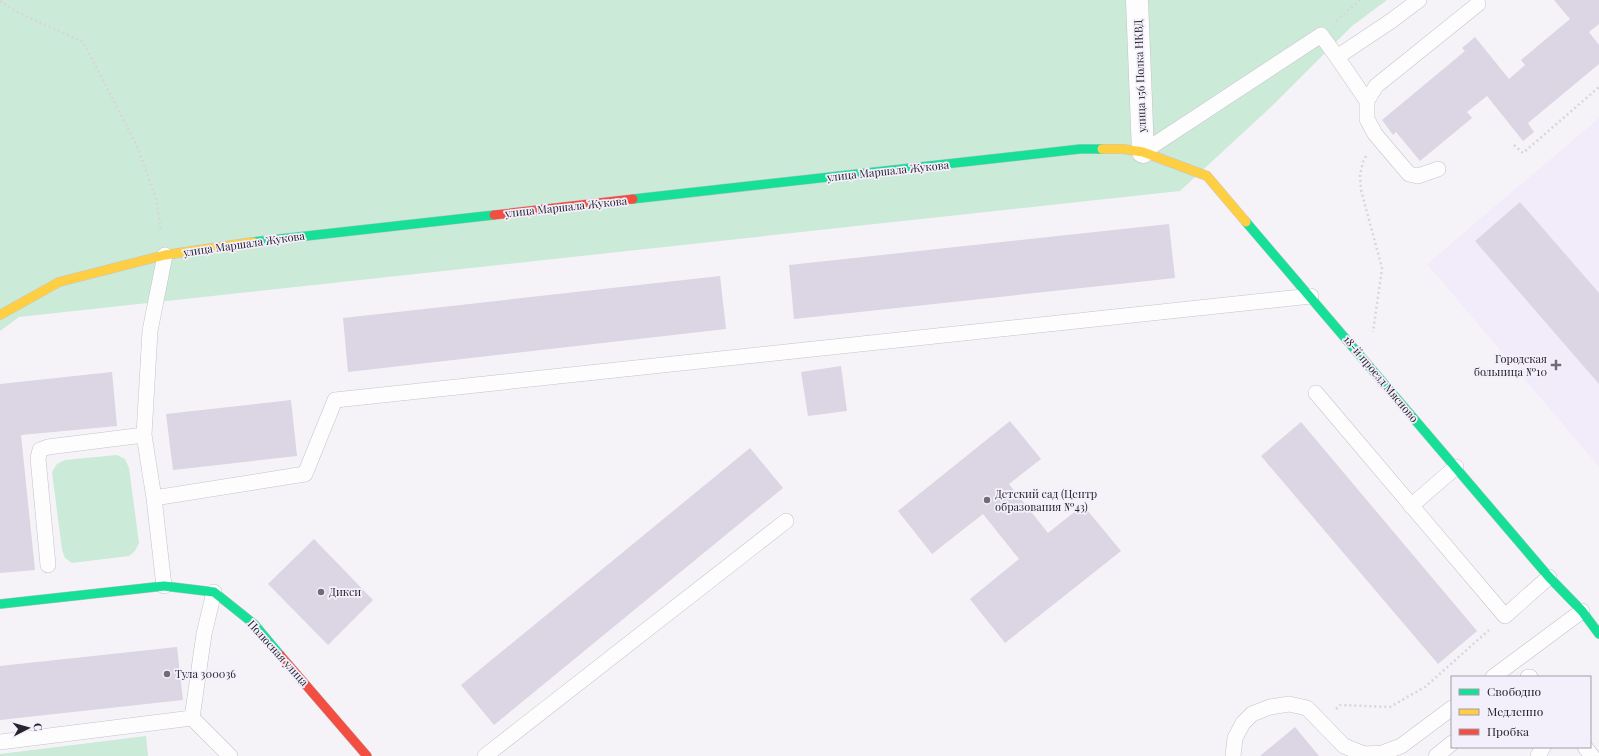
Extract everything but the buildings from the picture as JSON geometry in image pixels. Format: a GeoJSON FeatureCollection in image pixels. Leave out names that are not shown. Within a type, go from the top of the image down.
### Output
{"type":"FeatureCollection","features":[{"type":"Feature","properties":{"kind":"street","name":"улица 156 Полка НКВД"},"geometry":{"type":"LineString","coordinates":[[1138,0],[1143,152]]}},
{"type":"Feature","properties":{"kind":"street","name":"улица Маршала Жукова"},"geometry":{"type":"LineString","coordinates":[[0,315],[59,282],[165,255],[239,244],[1080,149],[1123,149],[1143,152]]}},
{"type":"Feature","properties":{"kind":"street","name":"18-й проезд Мясново"},"geometry":{"type":"LineString","coordinates":[[1143,152],[1207,176],[1311,296],[1549,577],[1582,610],[1599,634]]}},
{"type":"Feature","properties":{"kind":"street"},"geometry":{"type":"LineString","coordinates":[[0,604],[164,586],[214,592]]}},
{"type":"Feature","properties":{"kind":"street","name":"Полюсная улица"},"geometry":{"type":"LineString","coordinates":[[214,592],[254,624],[367,756]]}},
{"type":"Feature","properties":{"kind":"lane"},"geometry":{"type":"LineString","coordinates":[[1337,57],[1392,21],[1418,0]]}},
{"type":"Feature","properties":{"kind":"lane"},"geometry":{"type":"LineString","coordinates":[[1438,169],[1418,176],[1409,174],[1380,140],[1367,119],[1367,101],[1376,86],[1478,4]]}},
{"type":"Feature","properties":{"kind":"lane"},"geometry":{"type":"LineString","coordinates":[[1143,152],[1321,35],[1367,101]]}},
{"type":"Feature","properties":{"kind":"lane"},"geometry":{"type":"LineString","coordinates":[[164,586],[154,498],[144,435],[150,331],[165,255]]}},
{"type":"Feature","properties":{"kind":"lane"},"geometry":{"type":"LineString","coordinates":[[154,498],[305,474],[335,400],[1311,296]]}},
{"type":"Feature","properties":{"kind":"lane"},"geometry":{"type":"LineString","coordinates":[[1316,394],[1505,616],[1549,577]]}},
{"type":"Feature","properties":{"kind":"lane"},"geometry":{"type":"LineString","coordinates":[[48,565],[38,458],[40,450],[48,447],[144,435]]}},
{"type":"Feature","properties":{"kind":"lane"},"geometry":{"type":"LineString","coordinates":[[1411,506],[1456,468]]}},
{"type":"Feature","properties":{"kind":"lane"},"geometry":{"type":"LineString","coordinates":[[485,756],[786,521]]}},
{"type":"Feature","properties":{"kind":"lane"},"geometry":{"type":"LineString","coordinates":[[192,718],[204,634],[214,592]]}},
{"type":"Feature","properties":{"kind":"lane"},"geometry":{"type":"LineString","coordinates":[[1494,676],[1582,610]]}},
{"type":"Feature","properties":{"kind":"lane"},"geometry":{"type":"LineString","coordinates":[[1233,756],[1235,738],[1244,723],[1252,714],[1270,707],[1289,704],[1306,708],[1344,746],[1364,754],[1382,753],[1401,746],[1451,709]]}},
{"type":"Feature","properties":{"kind":"lane"},"geometry":{"type":"LineString","coordinates":[[0,742],[192,718]]}},
{"type":"Feature","properties":{"kind":"lane"},"geometry":{"type":"LineString","coordinates":[[192,718],[230,756]]}},
{"type":"Feature","properties":{"kind":"lane"},"geometry":{"type":"LineString","coordinates":[[1436,756],[1451,744]]}},
{"type":"Feature","properties":{"kind":"lane"},"geometry":{"type":"LineString","coordinates":[[1586,748],[1592,756]]}},
{"type":"Feature","properties":{"kind":"path"},"geometry":{"type":"LineString","coordinates":[[1321,35],[1360,0]]}},
{"type":"Feature","properties":{"kind":"path"},"geometry":{"type":"LineString","coordinates":[[0,1],[17,12],[83,42],[137,146],[156,198],[165,255]]}},
{"type":"Feature","properties":{"kind":"path"},"geometry":{"type":"LineString","coordinates":[[1514,145],[1523,153],[1599,87]]}},
{"type":"Feature","properties":{"kind":"path"},"geometry":{"type":"LineString","coordinates":[[1368,364],[1382,268],[1361,190],[1360,175],[1363,162],[1370,149],[1380,140]]}},
{"type":"Feature","properties":{"kind":"path"},"geometry":{"type":"LineString","coordinates":[[1321,722],[1340,705],[1390,707],[1425,687],[1505,616]]}},
{"type":"Feature","properties":{"kind":"shaded area","name":"Городская больница №10"},"geometry":{"type":"Polygon","coordinates":[[[1599,118],[1599,467],[1427,264],[1599,118]]]}},
{"type":"Feature","properties":{"kind":"green space"},"geometry":{"type":"Polygon","coordinates":[[[0,0],[1387,0],[1352,26],[1271,107],[1180,191],[19,317],[0,331],[0,0]]]}},
{"type":"Feature","properties":{"kind":"green space"},"geometry":{"type":"Polygon","coordinates":[[[117,455],[125,459],[129,468],[139,543],[135,551],[129,556],[72,563],[65,558],[62,550],[52,472],[57,464],[65,460],[117,455]]]}},
{"type":"Feature","properties":{"kind":"green space"},"geometry":{"type":"Polygon","coordinates":[[[146,736],[148,756],[0,756],[0,754],[146,736]]]}},
{"type":"Feature","properties":{"kind":"traffic: fast"},"geometry":{"type":"LineString","coordinates":[[633,199],[1080,149],[1102,149]]}},
{"type":"Feature","properties":{"kind":"traffic: fast"},"geometry":{"type":"LineString","coordinates":[[253,242],[494,215]]}},
{"type":"Feature","properties":{"kind":"traffic: fast"},"geometry":{"type":"LineString","coordinates":[[1246,222],[1549,577],[1582,611],[1599,634]]}},
{"type":"Feature","properties":{"kind":"traffic: fast"},"geometry":{"type":"LineString","coordinates":[[0,604],[164,586],[214,592],[254,624],[280,655]]}},
{"type":"Feature","properties":{"kind":"traffic: slow"},"geometry":{"type":"LineString","coordinates":[[1102,149],[1123,149],[1143,152],[1207,176],[1246,222]]}},
{"type":"Feature","properties":{"kind":"traffic: slow"},"geometry":{"type":"LineString","coordinates":[[0,315],[59,282],[165,255],[253,242]]}},
{"type":"Feature","properties":{"kind":"traffic: jam"},"geometry":{"type":"LineString","coordinates":[[494,215],[633,199]]}},
{"type":"Feature","properties":{"kind":"traffic: jam"},"geometry":{"type":"LineString","coordinates":[[280,655],[367,756]]}},
{"type":"Feature","properties":{"kind":"place","name":"Городская больница №10"},"geometry":{"type":"Point","coordinates":[1556,365]}},
{"type":"Feature","properties":{"kind":"place","name":"Детский сад (Центр образования №43)"},"geometry":{"type":"Point","coordinates":[987,500]}},
{"type":"Feature","properties":{"kind":"place","name":"Дикси"},"geometry":{"type":"Point","coordinates":[321,592]}},
{"type":"Feature","properties":{"kind":"place","name":"Тула 300036"},"geometry":{"type":"Point","coordinates":[167,674]}}]}
